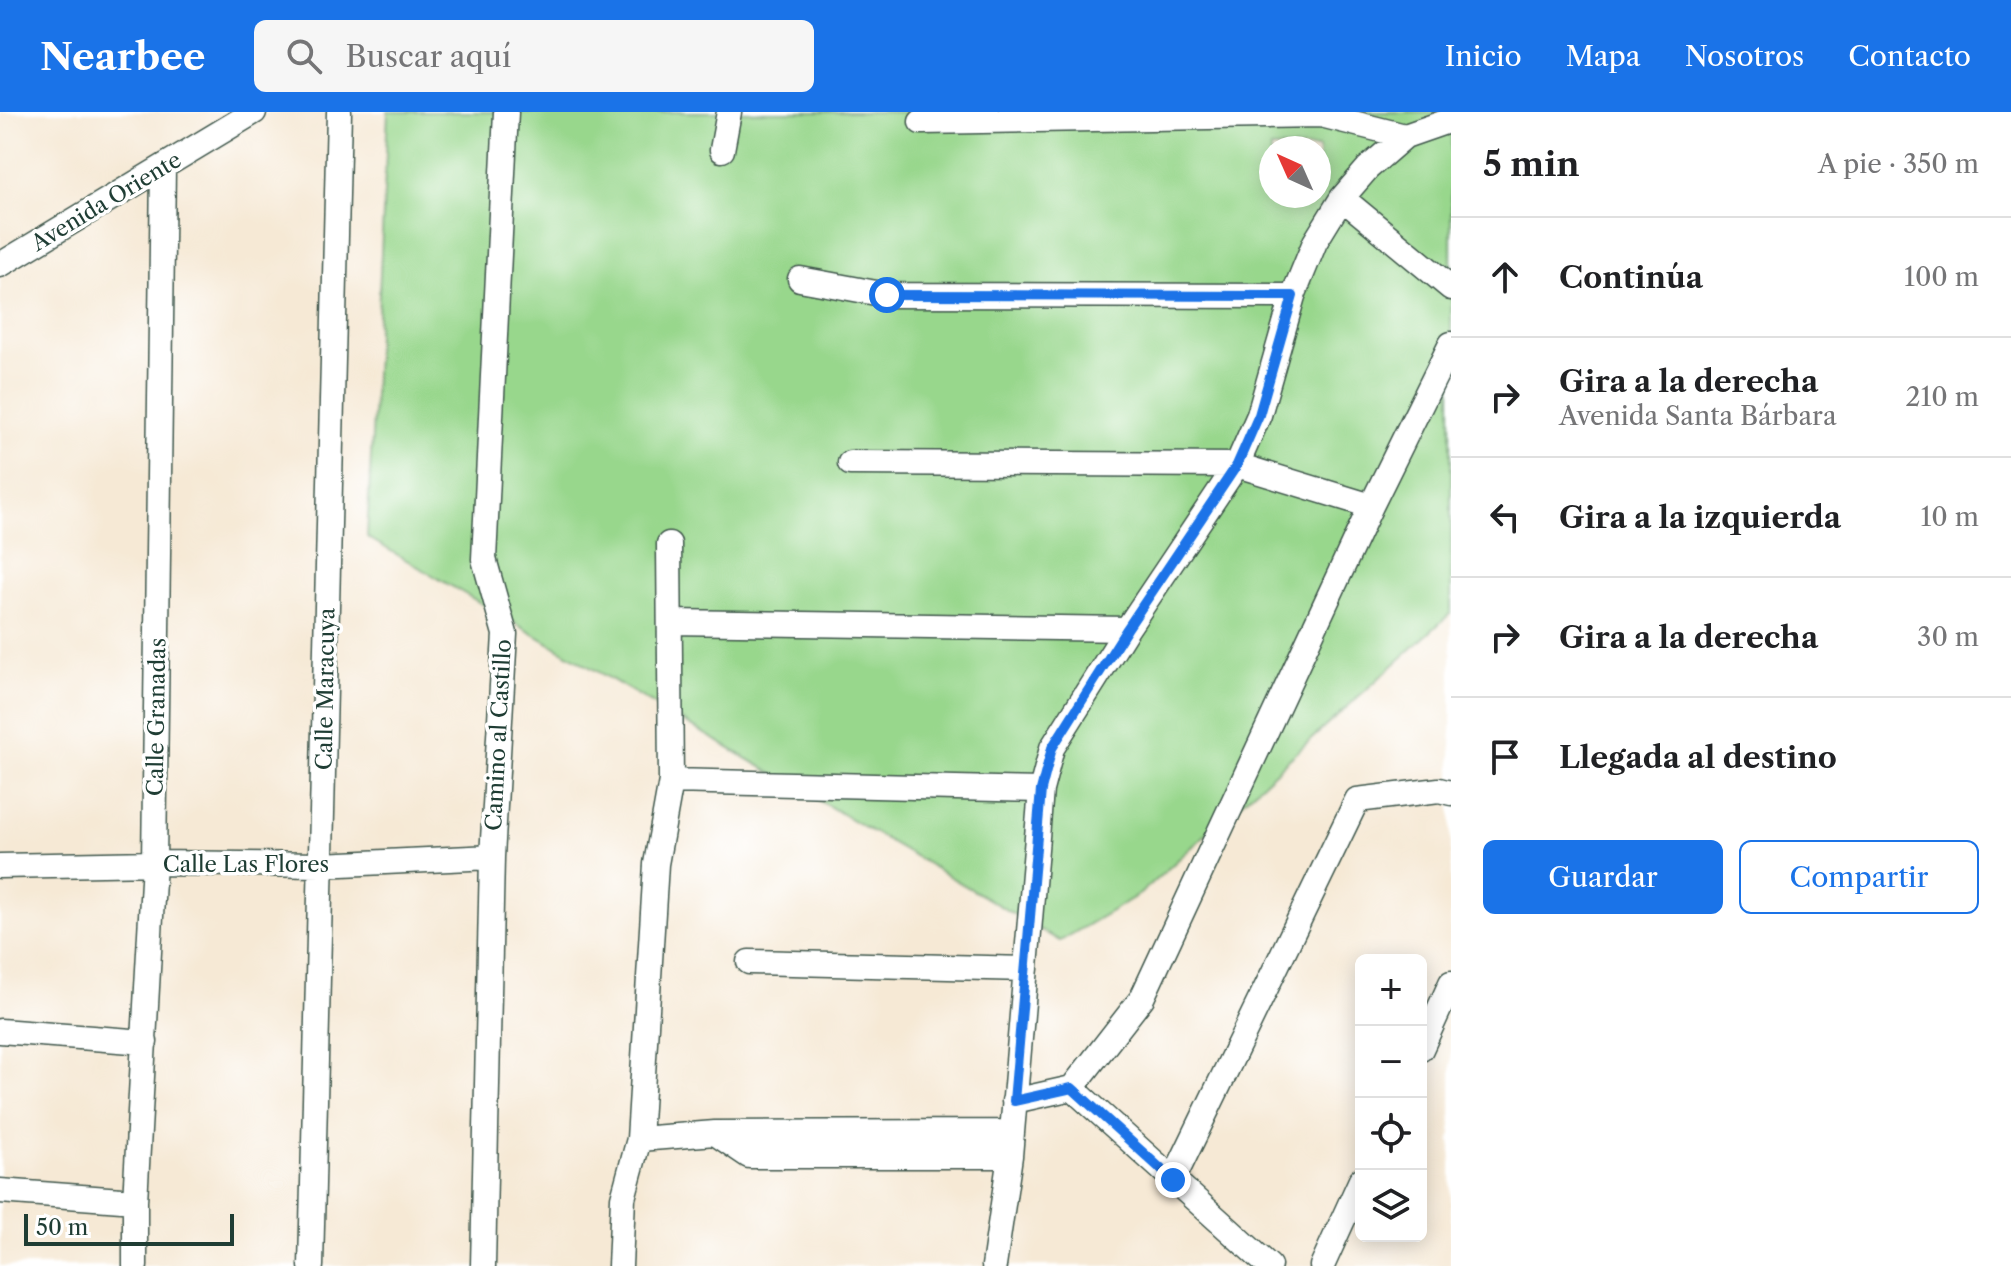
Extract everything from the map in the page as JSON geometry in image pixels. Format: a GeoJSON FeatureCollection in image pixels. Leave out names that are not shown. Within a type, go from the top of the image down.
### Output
{"type":"FeatureCollection","features":[{"type":"Feature","properties":{"kind":"street","name":"Avenida Oriente"},"geometry":{"type":"LineString","coordinates":[[0,265],[254,112]]}},
{"type":"Feature","properties":{"kind":"street","name":"Calle Maracuya"},"geometry":{"type":"LineString","coordinates":[[311,1266],[339,112]]}},
{"type":"Feature","properties":{"kind":"street","name":"Camino al Castillo"},"geometry":{"type":"LineString","coordinates":[[483,1266],[492,857],[505,634],[484,559],[506,112]]}},
{"type":"Feature","properties":{"kind":"street"},"geometry":{"type":"LineString","coordinates":[[722,150],[729,112]]}},
{"type":"Feature","properties":{"kind":"street"},"geometry":{"type":"LineString","coordinates":[[921,122],[1321,115],[1405,136]]}},
{"type":"Feature","properties":{"kind":"street"},"geometry":{"type":"LineString","coordinates":[[994,1266],[1011,1144],[1041,790],[1052,748],[1237,465],[1259,415],[1293,296],[1315,242],[1342,198],[1368,168],[1405,136],[1451,120]]}},
{"type":"Feature","properties":{"kind":"street","name":"Calle Granadas"},"geometry":{"type":"LineString","coordinates":[[135,1266],[135,1201],[154,863],[163,167]]}},
{"type":"Feature","properties":{"kind":"street"},"geometry":{"type":"LineString","coordinates":[[1342,198],[1451,288]]}},
{"type":"Feature","properties":{"kind":"street"},"geometry":{"type":"LineString","coordinates":[[800,279],[887,295],[1293,296]]}},
{"type":"Feature","properties":{"kind":"street"},"geometry":{"type":"LineString","coordinates":[[1014,1101],[1072,1088],[1142,998],[1371,506],[1451,344]]}},
{"type":"Feature","properties":{"kind":"street"},"geometry":{"type":"LineString","coordinates":[[850,463],[1237,465],[1371,506]]}},
{"type":"Feature","properties":{"kind":"street"},"geometry":{"type":"LineString","coordinates":[[620,1266],[623,1198],[639,1139],[656,864],[671,781],[669,544]]}},
{"type":"Feature","properties":{"kind":"street"},"geometry":{"type":"LineString","coordinates":[[670,622],[1127,629]]}},
{"type":"Feature","properties":{"kind":"street"},"geometry":{"type":"LineString","coordinates":[[671,781],[1041,790]]}},
{"type":"Feature","properties":{"kind":"street"},"geometry":{"type":"LineString","coordinates":[[1173,1180],[1357,800],[1439,790],[1451,793]]}},
{"type":"Feature","properties":{"kind":"street","name":"Calle Las Flores"},"geometry":{"type":"LineString","coordinates":[[0,866],[154,863],[321,865],[492,857]]}},
{"type":"Feature","properties":{"kind":"street"},"geometry":{"type":"LineString","coordinates":[[749,962],[1026,969]]}},
{"type":"Feature","properties":{"kind":"street"},"geometry":{"type":"LineString","coordinates":[[1427,1036],[1451,983]]}},
{"type":"Feature","properties":{"kind":"street"},"geometry":{"type":"LineString","coordinates":[[1,1028],[145,1042]]}},
{"type":"Feature","properties":{"kind":"street"},"geometry":{"type":"LineString","coordinates":[[1072,1088],[1269,1266]]}},
{"type":"Feature","properties":{"kind":"street"},"geometry":{"type":"LineString","coordinates":[[639,1139],[715,1133],[749,1156],[1011,1144]]}},
{"type":"Feature","properties":{"kind":"street"},"geometry":{"type":"LineString","coordinates":[[0,1191],[135,1201]]}},
{"type":"Feature","properties":{"kind":"street"},"geometry":{"type":"LineString","coordinates":[[1322,1266],[1355,1193]]}},
{"type":"Feature","properties":{"kind":"green space"},"geometry":{"type":"Polygon","coordinates":[[[388,112],[1451,112],[1451,613],[1140,894],[1060,941],[367,537],[388,112]]]}},
{"type":"Feature","properties":{"kind":"route"},"geometry":{"type":"LineString","coordinates":[[887,295],[1293,296],[1259,415],[1237,465],[1052,748],[1041,790],[1014,1101],[1072,1088],[1173,1180]]}}]}
